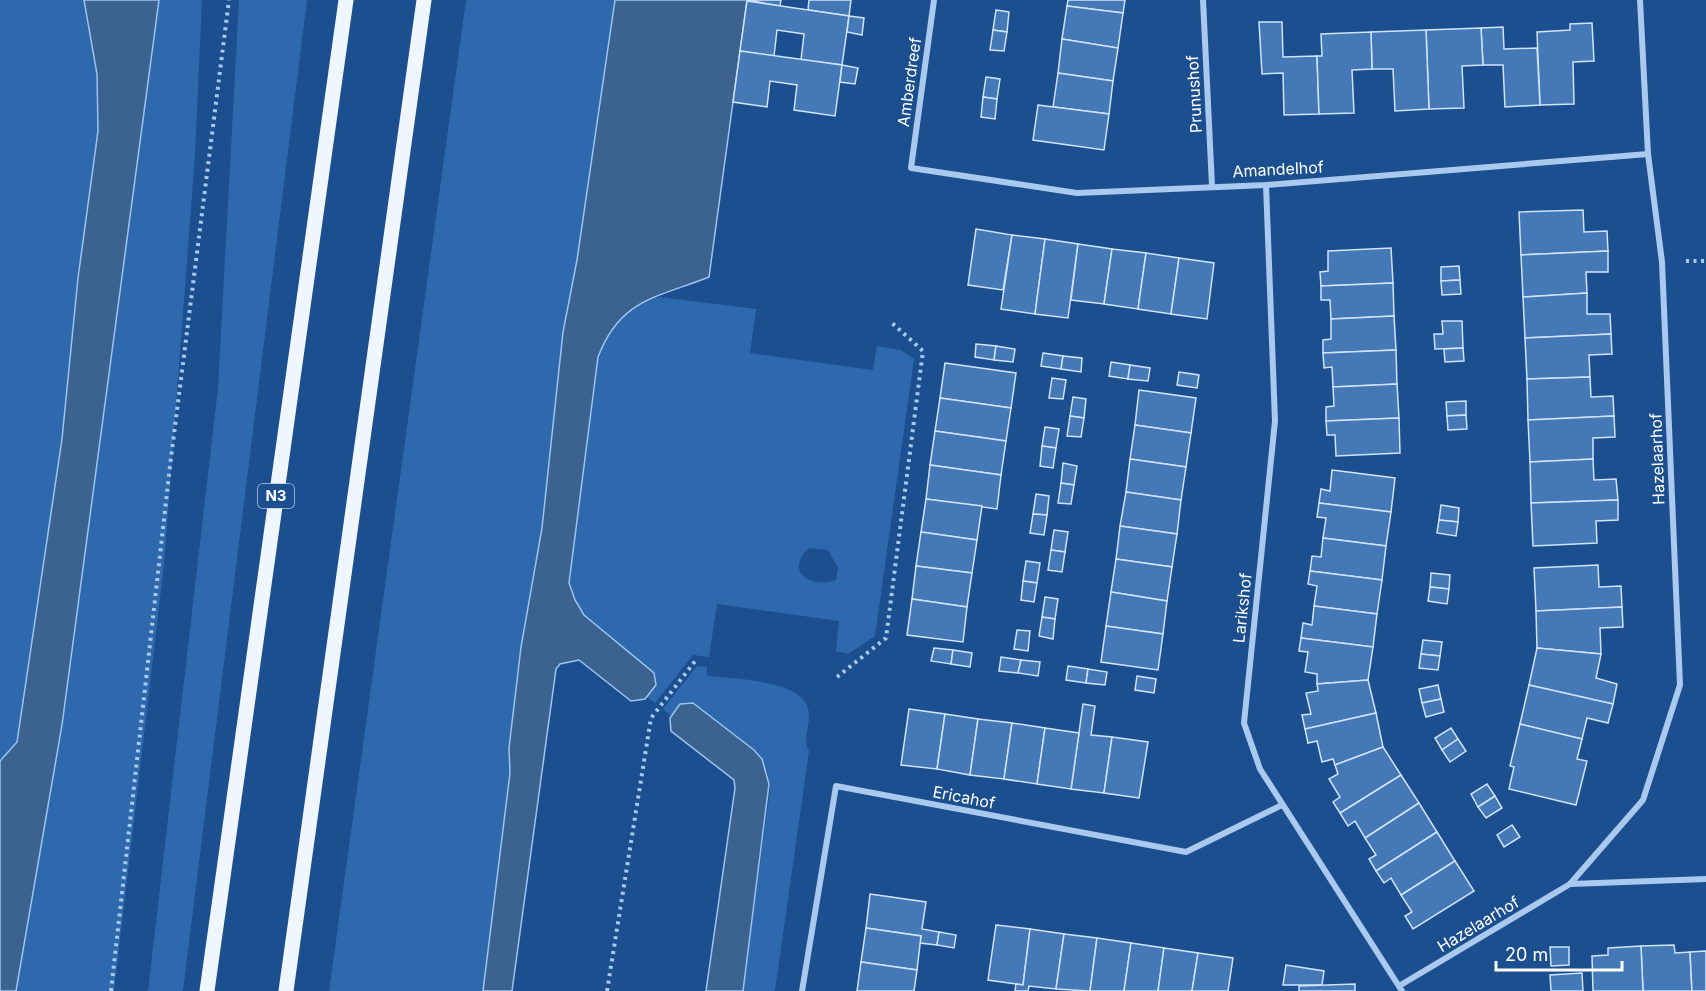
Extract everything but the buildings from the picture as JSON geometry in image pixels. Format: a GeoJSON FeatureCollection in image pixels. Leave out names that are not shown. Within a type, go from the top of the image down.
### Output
{"type":"FeatureCollection","features":[{"type":"Feature","properties":{"kind":"main road","name":"N3"},"geometry":{"type":"LineString","coordinates":[[207,991],[346,0]]}},
{"type":"Feature","properties":{"kind":"main road"},"geometry":{"type":"LineString","coordinates":[[286,991],[424,0]]}},
{"type":"Feature","properties":{"kind":"street","name":"Amberdreef"},"geometry":{"type":"LineString","coordinates":[[911,168],[934,0]]}},
{"type":"Feature","properties":{"kind":"street","name":"Prunushof"},"geometry":{"type":"LineString","coordinates":[[1203,0],[1212,186]]}},
{"type":"Feature","properties":{"kind":"street","name":"Hazelaarhof"},"geometry":{"type":"LineString","coordinates":[[1401,988],[1570,884],[1643,800],[1680,685],[1662,262],[1648,154],[1640,0]]}},
{"type":"Feature","properties":{"kind":"street","name":"Amandelhof"},"geometry":{"type":"LineString","coordinates":[[911,168],[1077,193],[1266,185],[1648,154]]}},
{"type":"Feature","properties":{"kind":"street","name":"Larikshof"},"geometry":{"type":"LineString","coordinates":[[1266,185],[1275,421],[1244,723],[1260,769],[1401,988]]}},
{"type":"Feature","properties":{"kind":"street","name":"Ericahof"},"geometry":{"type":"LineString","coordinates":[[802,991],[836,786],[1186,852],[1282,804]]}},
{"type":"Feature","properties":{"kind":"street","name":"Hazelaarhof"},"geometry":{"type":"LineString","coordinates":[[1570,884],[1706,879]]}},
{"type":"Feature","properties":{"kind":"path"},"geometry":{"type":"LineString","coordinates":[[111,991],[171,455],[229,0]]}},
{"type":"Feature","properties":{"kind":"path"},"geometry":{"type":"LineString","coordinates":[[837,677],[886,638],[923,351],[892,324]]}},
{"type":"Feature","properties":{"kind":"path"},"geometry":{"type":"LineString","coordinates":[[607,991],[651,718],[696,660]]}},
{"type":"Feature","properties":{"kind":"shaded area"},"geometry":{"type":"Polygon","coordinates":[[[0,0],[202,0],[195,155],[164,564],[114,991],[0,991],[0,0]]]}},
{"type":"Feature","properties":{"kind":"shaded area"},"geometry":{"type":"Polygon","coordinates":[[[84,0],[159,0],[62,725],[16,991],[0,991],[0,761],[17,742],[62,439],[78,278],[98,131],[97,74],[84,0]]]}},
{"type":"Feature","properties":{"kind":"shaded area"},"geometry":{"type":"Polygon","coordinates":[[[239,0],[307,0],[183,991],[148,991],[218,388],[239,0]]]}},
{"type":"Feature","properties":{"kind":"shaded area"},"geometry":{"type":"Polygon","coordinates":[[[466,0],[615,0],[577,260],[563,332],[542,528],[521,647],[509,748],[510,773],[483,991],[329,991],[466,0]]]}},
{"type":"Feature","properties":{"kind":"shaded area"},"geometry":{"type":"Polygon","coordinates":[[[615,0],[747,0],[709,277],[656,296],[629,312],[617,323],[598,357],[569,583],[584,615],[654,673],[656,685],[645,699],[631,701],[579,660],[560,664],[556,669],[512,991],[483,991],[510,773],[509,748],[521,647],[542,528],[563,332],[577,260],[615,0]]]}},
{"type":"Feature","properties":{"kind":"shaded area"},"geometry":{"type":"Polygon","coordinates":[[[659,297],[756,309],[750,353],[873,370],[877,346],[901,350],[914,359],[875,636],[848,654],[836,651],[839,621],[717,604],[709,657],[693,655],[655,703],[647,697],[656,685],[654,673],[584,615],[569,583],[598,357],[608,334],[620,319],[636,307],[659,297]],[[809,548],[799,564],[803,576],[817,582],[836,580],[838,568],[828,550],[809,548]]]}},
{"type":"Feature","properties":{"kind":"shaded area"},"geometry":{"type":"Polygon","coordinates":[[[697,666],[707,667],[707,676],[750,680],[783,687],[805,702],[809,714],[806,742],[809,751],[775,991],[743,991],[770,790],[767,771],[680,704],[671,716],[663,709],[697,666]]]}},
{"type":"Feature","properties":{"kind":"shaded area"},"geometry":{"type":"Polygon","coordinates":[[[693,703],[754,750],[762,759],[769,784],[743,991],[706,991],[735,788],[734,780],[671,731],[670,718],[680,704],[693,703]]]}}]}
